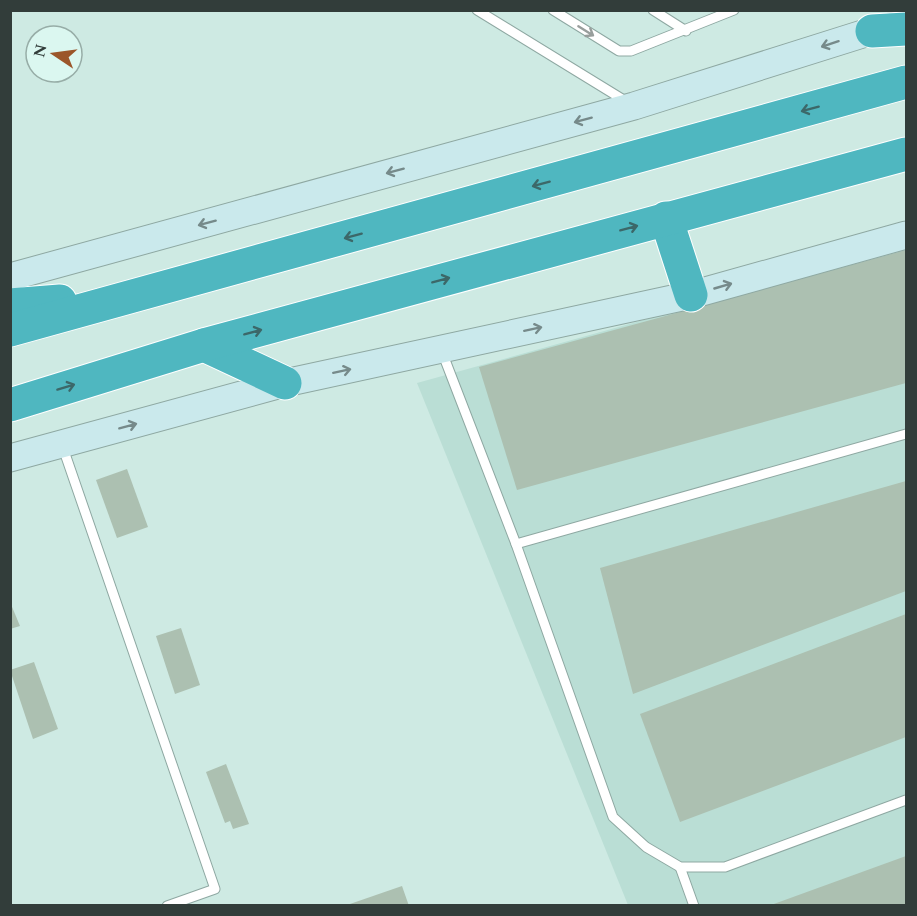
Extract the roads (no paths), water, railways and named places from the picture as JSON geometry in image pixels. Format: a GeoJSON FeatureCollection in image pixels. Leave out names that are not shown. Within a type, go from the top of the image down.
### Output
{"type":"FeatureCollection","features":[{"type":"Feature","properties":{"kind":"highway"},"geometry":{"type":"LineString","coordinates":[[872,31],[906,29]]}},
{"type":"Feature","properties":{"kind":"highway"},"geometry":{"type":"LineString","coordinates":[[10,330],[906,82]]}},
{"type":"Feature","properties":{"kind":"highway"},"geometry":{"type":"LineString","coordinates":[[10,405],[204,345],[906,154]]}},
{"type":"Feature","properties":{"kind":"highway"},"geometry":{"type":"LineString","coordinates":[[666,218],[691,295]]}},
{"type":"Feature","properties":{"kind":"highway"},"geometry":{"type":"LineString","coordinates":[[10,305],[145,293]]}},
{"type":"Feature","properties":{"kind":"highway"},"geometry":{"type":"LineString","coordinates":[[204,345],[285,383]]}},
{"type":"Feature","properties":{"kind":"main road"},"geometry":{"type":"LineString","coordinates":[[10,277],[634,106],[872,31],[906,23]]}},
{"type":"Feature","properties":{"kind":"main road"},"geometry":{"type":"LineString","coordinates":[[10,458],[285,383],[691,295],[906,235]]}},
{"type":"Feature","properties":{"kind":"lane"},"geometry":{"type":"LineString","coordinates":[[477,10],[634,106]]}},
{"type":"Feature","properties":{"kind":"lane"},"geometry":{"type":"LineString","coordinates":[[553,10],[619,51],[631,51],[734,10]]}},
{"type":"Feature","properties":{"kind":"lane"},"geometry":{"type":"LineString","coordinates":[[653,10],[686,31]]}},
{"type":"Feature","properties":{"kind":"lane"},"geometry":{"type":"LineString","coordinates":[[441,349],[516,544],[613,817],[646,847],[680,867],[725,867],[906,800]]}},
{"type":"Feature","properties":{"kind":"lane"},"geometry":{"type":"LineString","coordinates":[[516,544],[906,434]]}},
{"type":"Feature","properties":{"kind":"lane"},"geometry":{"type":"LineString","coordinates":[[62,444],[215,889],[167,906]]}},
{"type":"Feature","properties":{"kind":"lane"},"geometry":{"type":"LineString","coordinates":[[680,867],[694,906]]}}]}
